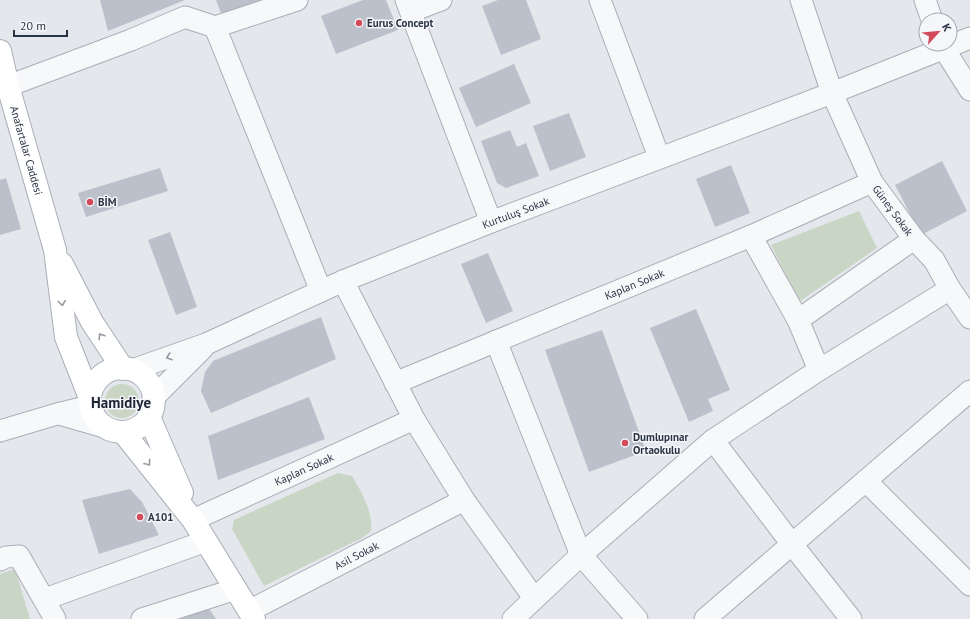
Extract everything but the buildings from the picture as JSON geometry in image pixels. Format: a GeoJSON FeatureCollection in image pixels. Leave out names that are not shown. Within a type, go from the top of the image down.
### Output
{"type":"FeatureCollection","features":[{"type":"Feature","properties":{"kind":"main road","name":"Anafartalar Caddesi"},"geometry":{"type":"LineString","coordinates":[[0,51],[8,86],[55,250]]}},
{"type":"Feature","properties":{"kind":"main road"},"geometry":{"type":"LineString","coordinates":[[55,250],[92,322],[127,369]]}},
{"type":"Feature","properties":{"kind":"main road"},"geometry":{"type":"LineString","coordinates":[[55,250],[66,336],[93,414],[114,429],[193,520],[252,615]]}},
{"type":"Feature","properties":{"kind":"main road"},"geometry":{"type":"LineString","coordinates":[[90,402],[92,388],[97,380],[104,374],[113,370],[127,369],[140,374],[147,381],[151,408],[193,520]]}},
{"type":"Feature","properties":{"kind":"main road"},"geometry":{"type":"LineString","coordinates":[[114,429],[138,428],[151,408]]}},
{"type":"Feature","properties":{"kind":"street"},"geometry":{"type":"LineString","coordinates":[[8,86],[131,40],[185,17],[215,27],[297,0]]}},
{"type":"Feature","properties":{"kind":"street"},"geometry":{"type":"LineString","coordinates":[[441,0],[409,6],[491,222]]}},
{"type":"Feature","properties":{"kind":"street"},"geometry":{"type":"LineString","coordinates":[[600,0],[659,157]]}},
{"type":"Feature","properties":{"kind":"street","name":"Güneş Sokak"},"geometry":{"type":"LineString","coordinates":[[801,0],[832,93],[872,182],[914,239],[934,260],[950,289],[970,318]]}},
{"type":"Feature","properties":{"kind":"street"},"geometry":{"type":"LineString","coordinates":[[925,0],[929,12]]}},
{"type":"Feature","properties":{"kind":"street"},"geometry":{"type":"LineString","coordinates":[[215,27],[321,291]]}},
{"type":"Feature","properties":{"kind":"street","name":"Kurtuluş Sokak"},"geometry":{"type":"LineString","coordinates":[[958,41],[970,38]]}},
{"type":"Feature","properties":{"kind":"street","name":"Kurtuluş Sokak"},"geometry":{"type":"LineString","coordinates":[[127,369],[206,344],[343,281],[659,157],[832,93],[927,52]]}},
{"type":"Feature","properties":{"kind":"street"},"geometry":{"type":"LineString","coordinates":[[945,52],[970,90]]}},
{"type":"Feature","properties":{"kind":"street","name":"Kaplan Sokak"},"geometry":{"type":"LineString","coordinates":[[395,383],[751,236],[872,182]]}},
{"type":"Feature","properties":{"kind":"street"},"geometry":{"type":"LineString","coordinates":[[751,236],[798,320],[819,370]]}},
{"type":"Feature","properties":{"kind":"street"},"geometry":{"type":"LineString","coordinates":[[798,320],[914,239]]}},
{"type":"Feature","properties":{"kind":"street"},"geometry":{"type":"LineString","coordinates":[[343,281],[414,419],[464,500],[534,598]]}},
{"type":"Feature","properties":{"kind":"street"},"geometry":{"type":"LineString","coordinates":[[513,619],[581,555],[713,440],[819,370],[950,289]]}},
{"type":"Feature","properties":{"kind":"street"},"geometry":{"type":"LineString","coordinates":[[496,341],[581,555],[637,619]]}},
{"type":"Feature","properties":{"kind":"street"},"geometry":{"type":"LineString","coordinates":[[151,408],[206,344]]}},
{"type":"Feature","properties":{"kind":"street"},"geometry":{"type":"LineString","coordinates":[[705,619],[790,543],[866,481],[970,391]]}},
{"type":"Feature","properties":{"kind":"street"},"geometry":{"type":"LineString","coordinates":[[0,431],[57,414],[90,402]]}},
{"type":"Feature","properties":{"kind":"street"},"geometry":{"type":"LineString","coordinates":[[57,414],[114,429]]}},
{"type":"Feature","properties":{"kind":"street","name":"Kaplan Sokak"},"geometry":{"type":"LineString","coordinates":[[193,520],[414,419]]}},
{"type":"Feature","properties":{"kind":"street"},"geometry":{"type":"LineString","coordinates":[[713,440],[790,543],[851,619]]}},
{"type":"Feature","properties":{"kind":"street"},"geometry":{"type":"LineString","coordinates":[[866,481],[970,585]]}},
{"type":"Feature","properties":{"kind":"street","name":"Asil Sokak"},"geometry":{"type":"LineString","coordinates":[[252,615],[464,500]]}},
{"type":"Feature","properties":{"kind":"street"},"geometry":{"type":"LineString","coordinates":[[45,599],[206,541]]}},
{"type":"Feature","properties":{"kind":"street"},"geometry":{"type":"LineString","coordinates":[[0,560],[6,557],[19,556],[28,574],[45,599],[55,619]]}},
{"type":"Feature","properties":{"kind":"street"},"geometry":{"type":"LineString","coordinates":[[142,619],[236,589]]}},
{"type":"Feature","properties":{"kind":"green space"},"geometry":{"type":"Polygon","coordinates":[[[859,211],[877,248],[799,302],[771,245],[859,211]]]}},
{"type":"Feature","properties":{"kind":"green space"},"geometry":{"type":"Polygon","coordinates":[[[119,384],[125,384],[129,385],[136,391],[139,401],[138,408],[132,415],[125,418],[119,418],[115,417],[108,411],[105,404],[105,398],[106,394],[112,387],[119,384]]]}},
{"type":"Feature","properties":{"kind":"green space"},"geometry":{"type":"Polygon","coordinates":[[[338,473],[352,476],[356,482],[369,510],[371,531],[362,538],[264,586],[232,529],[234,520],[338,473]]]}},
{"type":"Feature","properties":{"kind":"green space"},"geometry":{"type":"Polygon","coordinates":[[[15,569],[30,619],[0,619],[0,574],[15,569]]]}},
{"type":"Feature","properties":{"kind":"place","name":"Eurus Concept"},"geometry":{"type":"Point","coordinates":[359,23]}},
{"type":"Feature","properties":{"kind":"place","name":"BİM"},"geometry":{"type":"Point","coordinates":[90,202]}},
{"type":"Feature","properties":{"kind":"place","name":"Dumlupınar Ortaokulu"},"geometry":{"type":"Point","coordinates":[625,443]}},
{"type":"Feature","properties":{"kind":"place","name":"A101"},"geometry":{"type":"Point","coordinates":[140,517]}},
{"type":"Feature","properties":{"kind":"district","name":"Hamidiye"},"geometry":{"type":"Point","coordinates":[121,403]}}]}
